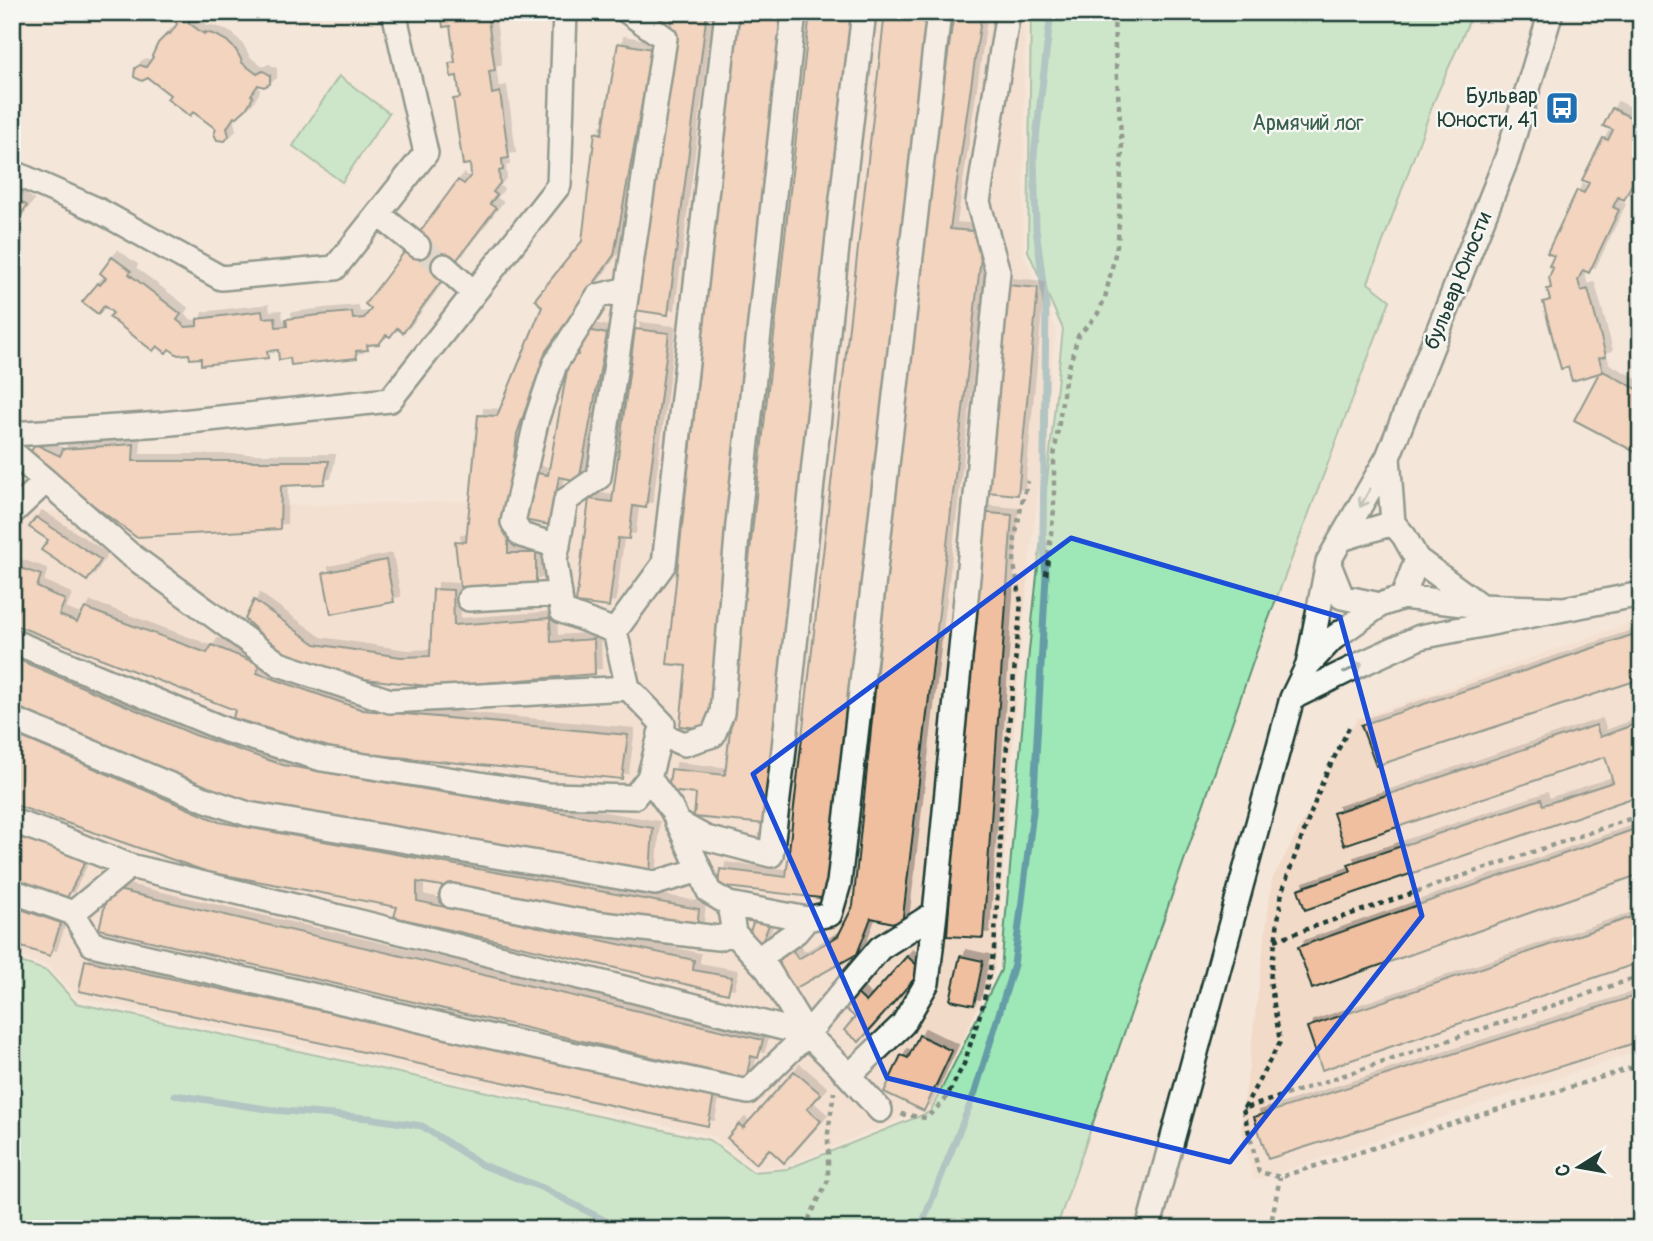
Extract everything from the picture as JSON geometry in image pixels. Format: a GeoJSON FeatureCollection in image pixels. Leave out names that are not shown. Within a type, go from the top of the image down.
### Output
{"type":"FeatureCollection","features":[{"type":"Feature","properties":{"kind":"street"},"geometry":{"type":"LineString","coordinates":[[12,172],[97,210],[221,278],[335,268],[426,153],[394,12]]}},
{"type":"Feature","properties":{"kind":"street"},"geometry":{"type":"LineString","coordinates":[[12,434],[162,424],[390,400],[559,186],[565,12]]}},
{"type":"Feature","properties":{"kind":"street"},"geometry":{"type":"LineString","coordinates":[[615,631],[562,611],[555,560],[566,500],[599,477],[665,38],[628,12]]}},
{"type":"Feature","properties":{"kind":"street"},"geometry":{"type":"LineString","coordinates":[[12,641],[226,730],[322,759],[548,795],[634,797],[649,778],[663,724],[628,688],[615,631],[664,564],[727,12]]}},
{"type":"Feature","properties":{"kind":"street"},"geometry":{"type":"LineString","coordinates":[[660,734],[684,744],[713,735],[722,713],[738,524],[794,12]]}},
{"type":"Feature","properties":{"kind":"street"},"geometry":{"type":"LineString","coordinates":[[677,822],[706,838],[771,855],[864,12]]}},
{"type":"Feature","properties":{"kind":"street"},"geometry":{"type":"LineString","coordinates":[[649,778],[672,810],[709,892],[729,904],[807,919],[830,914],[839,883],[939,12]]}},
{"type":"Feature","properties":{"kind":"street"},"geometry":{"type":"LineString","coordinates":[[849,1076],[903,1024],[927,983],[998,272],[978,202],[1008,12]]}},
{"type":"Feature","properties":{"kind":"street","name":"бульвар Юности"},"geometry":{"type":"LineString","coordinates":[[1341,539],[1388,457],[1507,158],[1551,12]]}},
{"type":"Feature","properties":{"kind":"street"},"geometry":{"type":"LineString","coordinates":[[378,214],[418,246]]}},
{"type":"Feature","properties":{"kind":"street"},"geometry":{"type":"LineString","coordinates":[[444,266],[474,293]]}},
{"type":"Feature","properties":{"kind":"street"},"geometry":{"type":"LineString","coordinates":[[558,547],[521,535],[513,522],[537,418],[555,364],[598,296],[628,289]]}},
{"type":"Feature","properties":{"kind":"street"},"geometry":{"type":"LineString","coordinates":[[12,452],[128,553],[279,664],[390,701],[628,688]]}},
{"type":"Feature","properties":{"kind":"street"},"geometry":{"type":"LineString","coordinates":[[1388,457],[1393,523],[1417,559],[1480,606]]}},
{"type":"Feature","properties":{"kind":"street"},"geometry":{"type":"LineString","coordinates":[[12,513],[46,481]]}},
{"type":"Feature","properties":{"kind":"street"},"geometry":{"type":"LineString","coordinates":[[1148,1229],[1292,698],[1308,665],[1328,562],[1341,539],[1393,523]]}},
{"type":"Feature","properties":{"kind":"street"},"geometry":{"type":"LineString","coordinates":[[1404,597],[1417,559]]}},
{"type":"Feature","properties":{"kind":"street"},"geometry":{"type":"LineString","coordinates":[[1328,562],[1342,597],[1380,604]]}},
{"type":"Feature","properties":{"kind":"street"},"geometry":{"type":"LineString","coordinates":[[469,599],[560,594]]}},
{"type":"Feature","properties":{"kind":"street"},"geometry":{"type":"LineString","coordinates":[[1292,698],[1420,637],[1641,594]]}},
{"type":"Feature","properties":{"kind":"street"},"geometry":{"type":"LineString","coordinates":[[1308,665],[1332,639],[1380,604],[1404,597],[1480,606],[1564,609]]}},
{"type":"Feature","properties":{"kind":"street"},"geometry":{"type":"LineString","coordinates":[[12,719],[204,799],[248,814],[655,883],[700,870]]}},
{"type":"Feature","properties":{"kind":"street"},"geometry":{"type":"LineString","coordinates":[[12,821],[130,866],[807,1034]]}},
{"type":"Feature","properties":{"kind":"street"},"geometry":{"type":"LineString","coordinates":[[73,913],[130,866]]}},
{"type":"Feature","properties":{"kind":"street"},"geometry":{"type":"LineString","coordinates":[[12,891],[73,913],[92,944],[493,1037],[748,1092],[807,1034],[880,948],[935,913]]}},
{"type":"Feature","properties":{"kind":"street"},"geometry":{"type":"LineString","coordinates":[[452,896],[578,921],[718,938],[734,933]]}},
{"type":"Feature","properties":{"kind":"street"},"geometry":{"type":"LineString","coordinates":[[729,904],[734,933],[768,970],[807,1034],[880,1110]]}},
{"type":"Feature","properties":{"kind":"street"},"geometry":{"type":"LineString","coordinates":[[758,959],[796,932],[807,919]]}},
{"type":"Feature","properties":{"kind":"path"},"geometry":{"type":"LineString","coordinates":[[1046,575],[1054,510],[1054,457],[1065,381],[1078,336],[1097,314],[1105,298],[1118,241],[1122,149],[1114,12]]}},
{"type":"Feature","properties":{"kind":"path"},"geometry":{"type":"LineString","coordinates":[[880,1110],[926,1118],[945,1100],[964,1064],[983,1006],[994,949],[1000,817],[1021,602],[1014,565],[1016,538],[1028,481]]}},
{"type":"Feature","properties":{"kind":"path"},"geometry":{"type":"LineString","coordinates":[[1350,726],[1324,778],[1282,891],[1270,980],[1280,1042],[1243,1109],[1259,1172],[1280,1177],[1641,1065]]}},
{"type":"Feature","properties":{"kind":"path"},"geometry":{"type":"LineString","coordinates":[[1275,940],[1641,815]]}},
{"type":"Feature","properties":{"kind":"path"},"geometry":{"type":"LineString","coordinates":[[1243,1109],[1641,976]]}},
{"type":"Feature","properties":{"kind":"path"},"geometry":{"type":"LineString","coordinates":[[804,1229],[828,1180],[828,1133],[834,1091],[849,1076]]}},
{"type":"Feature","properties":{"kind":"path"},"geometry":{"type":"LineString","coordinates":[[1270,1229],[1280,1177]]}},
{"type":"Feature","properties":{"kind":"highlighted area"},"geometry":{"type":"Polygon","coordinates":[[[1071,538],[1340,617],[1422,916],[1230,1162],[887,1078],[753,774],[1071,538]]]}},
{"type":"Feature","properties":{"kind":"shaded area"},"geometry":{"type":"Polygon","coordinates":[[[659,12],[1025,12],[1023,253],[1056,328],[1020,649],[995,969],[930,1112],[902,1118],[786,1166],[756,1169],[711,1135],[78,998],[50,967],[12,954],[12,507],[48,512],[468,501],[614,255],[659,12]]]}},
{"type":"Feature","properties":{"kind":"shaded area"},"geometry":{"type":"Polygon","coordinates":[[[1641,619],[1641,1050],[1254,1181],[1241,1129],[1272,880],[1357,719],[1641,619]]]}},
{"type":"Feature","properties":{"kind":"green space","name":"Армячий лог"},"geometry":{"type":"Polygon","coordinates":[[[1031,12],[1473,12],[1434,101],[1368,283],[1390,300],[1261,639],[1056,1229],[12,1229],[12,959],[47,971],[76,1003],[709,1140],[753,1172],[787,1169],[930,1112],[1001,970],[1029,651],[1063,329],[1028,251],[1031,12]]]}},
{"type":"Feature","properties":{"kind":"green space"},"geometry":{"type":"Polygon","coordinates":[[[339,76],[389,113],[342,182],[293,146],[339,76]]]}},
{"type":"Feature","properties":{"kind":"building"},"geometry":{"type":"Polygon","coordinates":[[[177,12],[188,12],[189,23],[204,34],[216,35],[227,41],[236,50],[241,62],[257,74],[263,71],[270,75],[270,84],[264,87],[258,85],[246,109],[234,117],[227,128],[229,136],[225,141],[217,140],[214,134],[216,129],[193,112],[190,116],[167,99],[170,95],[148,78],[142,81],[134,77],[135,68],[140,65],[146,67],[158,43],[170,34],[177,24],[174,19],[177,12]]]}},
{"type":"Feature","properties":{"kind":"building"},"geometry":{"type":"Polygon","coordinates":[[[441,12],[487,12],[495,70],[489,71],[492,94],[500,92],[509,158],[502,159],[500,183],[493,192],[497,195],[490,204],[496,208],[456,261],[451,257],[437,275],[442,280],[403,333],[397,328],[379,344],[367,345],[368,350],[356,351],[357,358],[291,365],[290,358],[279,360],[278,350],[267,351],[268,358],[201,365],[201,358],[190,359],[189,354],[178,355],[169,349],[166,353],[157,346],[153,351],[109,317],[113,313],[104,306],[98,314],[82,302],[98,283],[100,285],[106,278],[100,273],[112,257],[131,271],[129,274],[181,314],[177,320],[186,327],[197,326],[197,319],[262,311],[263,318],[275,317],[276,327],[287,326],[286,319],[319,315],[352,312],[353,319],[364,318],[371,309],[365,304],[405,251],[411,256],[418,246],[419,233],[458,180],[464,184],[471,175],[470,164],[463,165],[453,99],[460,98],[457,76],[451,77],[449,63],[455,62],[450,26],[443,27],[441,12]]]}},
{"type":"Feature","properties":{"kind":"building"},"geometry":{"type":"Polygon","coordinates":[[[673,12],[707,12],[668,315],[634,310],[673,12]]]}},
{"type":"Feature","properties":{"kind":"building"},"geometry":{"type":"Polygon","coordinates":[[[738,12],[786,12],[708,729],[680,726],[686,666],[667,664],[738,12]]]}},
{"type":"Feature","properties":{"kind":"building"},"geometry":{"type":"Polygon","coordinates":[[[810,12],[854,12],[765,824],[694,817],[696,794],[668,791],[671,769],[725,775],[810,12]]]}},
{"type":"Feature","properties":{"kind":"building"},"geometry":{"type":"Polygon","coordinates":[[[885,12],[931,12],[829,899],[718,886],[720,869],[786,877],[885,12]]]}},
{"type":"Feature","properties":{"kind":"building"},"geometry":{"type":"Polygon","coordinates":[[[954,12],[982,12],[950,229],[984,232],[902,925],[871,918],[857,954],[792,990],[777,958],[792,949],[798,959],[838,936],[853,906],[920,249],[954,12]]]}},
{"type":"Feature","properties":{"kind":"building"},"geometry":{"type":"Polygon","coordinates":[[[618,43],[652,49],[614,255],[546,351],[517,434],[508,507],[508,553],[536,553],[536,583],[460,587],[455,541],[466,542],[478,415],[497,416],[542,307],[535,299],[582,241],[595,132],[602,134],[618,43]]]}},
{"type":"Feature","properties":{"kind":"building"},"geometry":{"type":"Polygon","coordinates":[[[1612,108],[1634,119],[1633,122],[1641,126],[1641,166],[1624,200],[1618,197],[1613,207],[1619,210],[1589,273],[1583,270],[1578,280],[1581,291],[1588,289],[1606,356],[1599,358],[1603,372],[1572,381],[1568,367],[1561,369],[1543,302],[1550,300],[1547,289],[1551,288],[1549,277],[1553,268],[1549,266],[1554,256],[1547,253],[1577,190],[1584,193],[1589,183],[1582,180],[1603,138],[1608,140],[1613,130],[1603,126],[1612,108]]]}},
{"type":"Feature","properties":{"kind":"building"},"geometry":{"type":"Polygon","coordinates":[[[12,195],[27,206],[13,225],[12,225],[12,195]]]}},
{"type":"Feature","properties":{"kind":"building"},"geometry":{"type":"Polygon","coordinates":[[[1007,285],[1038,288],[1018,495],[987,492],[1007,285]]]}},
{"type":"Feature","properties":{"kind":"building"},"geometry":{"type":"Polygon","coordinates":[[[583,329],[607,334],[579,481],[559,477],[550,525],[523,520],[532,472],[548,475],[570,354],[578,355],[583,329]]]}},
{"type":"Feature","properties":{"kind":"building"},"geometry":{"type":"Polygon","coordinates":[[[635,329],[669,333],[646,508],[633,506],[629,539],[618,538],[609,607],[576,603],[589,499],[612,502],[635,329]]]}},
{"type":"Feature","properties":{"kind":"building"},"geometry":{"type":"Polygon","coordinates":[[[1603,371],[1641,391],[1641,455],[1574,420],[1599,373],[1603,371]]]}},
{"type":"Feature","properties":{"kind":"building"},"geometry":{"type":"Polygon","coordinates":[[[35,444],[60,456],[63,449],[134,444],[133,461],[329,461],[324,484],[281,486],[280,529],[136,537],[28,457],[35,444]]]}},
{"type":"Feature","properties":{"kind":"building"},"geometry":{"type":"Polygon","coordinates":[[[977,512],[1012,515],[983,938],[947,936],[977,512]]]}},
{"type":"Feature","properties":{"kind":"building"},"geometry":{"type":"Polygon","coordinates":[[[36,517],[101,560],[87,581],[41,550],[48,540],[29,527],[36,517]]]}},
{"type":"Feature","properties":{"kind":"building"},"geometry":{"type":"Polygon","coordinates":[[[386,560],[394,602],[331,614],[323,573],[386,560]]]}},
{"type":"Feature","properties":{"kind":"building"},"geometry":{"type":"Polygon","coordinates":[[[12,565],[41,575],[37,587],[65,600],[59,615],[77,622],[85,608],[207,653],[212,645],[259,664],[257,673],[363,710],[628,735],[622,779],[345,752],[233,718],[235,710],[12,624],[12,565]]]}},
{"type":"Feature","properties":{"kind":"building"},"geometry":{"type":"Polygon","coordinates":[[[433,589],[453,590],[454,625],[550,618],[551,642],[594,639],[595,674],[436,687],[365,679],[319,667],[278,651],[245,619],[254,600],[315,644],[401,657],[430,656],[433,589]]]}},
{"type":"Feature","properties":{"kind":"building"},"geometry":{"type":"Polygon","coordinates":[[[1641,632],[1641,679],[1376,766],[1361,725],[1641,632]]]}},
{"type":"Feature","properties":{"kind":"building"},"geometry":{"type":"Polygon","coordinates":[[[12,657],[195,735],[283,765],[653,828],[650,873],[223,797],[12,706],[12,657]]]}},
{"type":"Feature","properties":{"kind":"building"},"geometry":{"type":"Polygon","coordinates":[[[1641,722],[1641,750],[1636,752],[1641,765],[1641,795],[1305,910],[1298,889],[1351,871],[1348,864],[1541,799],[1543,805],[1613,782],[1605,757],[1344,845],[1333,813],[1596,725],[1600,737],[1641,722]]]}},
{"type":"Feature","properties":{"kind":"building"},"geometry":{"type":"Polygon","coordinates":[[[12,733],[219,822],[699,909],[697,928],[417,882],[417,901],[694,960],[693,970],[732,977],[728,994],[394,917],[397,907],[208,872],[12,804],[15,759],[12,758],[12,733]]]}},
{"type":"Feature","properties":{"kind":"building"},"geometry":{"type":"Polygon","coordinates":[[[1641,827],[1641,874],[1312,989],[1298,947],[1641,827]]]}},
{"type":"Feature","properties":{"kind":"building"},"geometry":{"type":"Polygon","coordinates":[[[12,833],[86,860],[67,898],[12,880],[12,833]]]}},
{"type":"Feature","properties":{"kind":"building"},"geometry":{"type":"Polygon","coordinates":[[[109,888],[763,1040],[758,1058],[751,1056],[746,1079],[99,929],[109,888]]]}},
{"type":"Feature","properties":{"kind":"building"},"geometry":{"type":"Polygon","coordinates":[[[12,906],[61,923],[50,956],[12,944],[12,906]]]}},
{"type":"Feature","properties":{"kind":"building"},"geometry":{"type":"Polygon","coordinates":[[[1641,914],[1641,962],[1322,1070],[1307,1027],[1641,914]]]}},
{"type":"Feature","properties":{"kind":"building"},"geometry":{"type":"Polygon","coordinates":[[[755,917],[770,922],[760,948],[746,943],[755,917]]]}},
{"type":"Feature","properties":{"kind":"building"},"geometry":{"type":"Polygon","coordinates":[[[907,956],[922,970],[859,1042],[844,1030],[855,1017],[842,1006],[855,992],[866,1002],[907,956]]]}},
{"type":"Feature","properties":{"kind":"building"},"geometry":{"type":"Polygon","coordinates":[[[960,956],[983,961],[974,1005],[950,1000],[960,956]]]}},
{"type":"Feature","properties":{"kind":"building"},"geometry":{"type":"Polygon","coordinates":[[[85,960],[714,1095],[708,1126],[79,991],[85,960]]]}},
{"type":"Feature","properties":{"kind":"building"},"geometry":{"type":"Polygon","coordinates":[[[1641,994],[1641,1041],[1268,1159],[1254,1117],[1641,994]]]}},
{"type":"Feature","properties":{"kind":"building"},"geometry":{"type":"Polygon","coordinates":[[[919,1035],[952,1051],[924,1111],[884,1092],[901,1055],[908,1058],[919,1035]]]}},
{"type":"Feature","properties":{"kind":"building"},"geometry":{"type":"Polygon","coordinates":[[[794,1071],[821,1094],[807,1109],[821,1121],[784,1163],[769,1149],[756,1164],[727,1138],[739,1124],[743,1128],[794,1071]]]}},
{"type":"Feature","properties":{"kind":"waterway"},"geometry":{"type":"LineString","coordinates":[[920,1229],[975,1092],[1014,965],[1033,812],[1046,575],[1043,537],[1046,305],[1036,229],[1034,155],[1051,12]]}},
{"type":"Feature","properties":{"kind":"waterway"},"geometry":{"type":"LineString","coordinates":[[175,1095],[273,1110],[369,1118],[422,1126],[482,1165],[543,1188],[621,1229]]}},
{"type":"Feature","properties":{"kind":"tunnel"},"geometry":{"type":"LineString","coordinates":[[418,246],[444,266]]}},
{"type":"Feature","properties":{"kind":"place","name":"Бульвар Юности, 41"},"geometry":{"type":"Point","coordinates":[1562,108]}}]}
